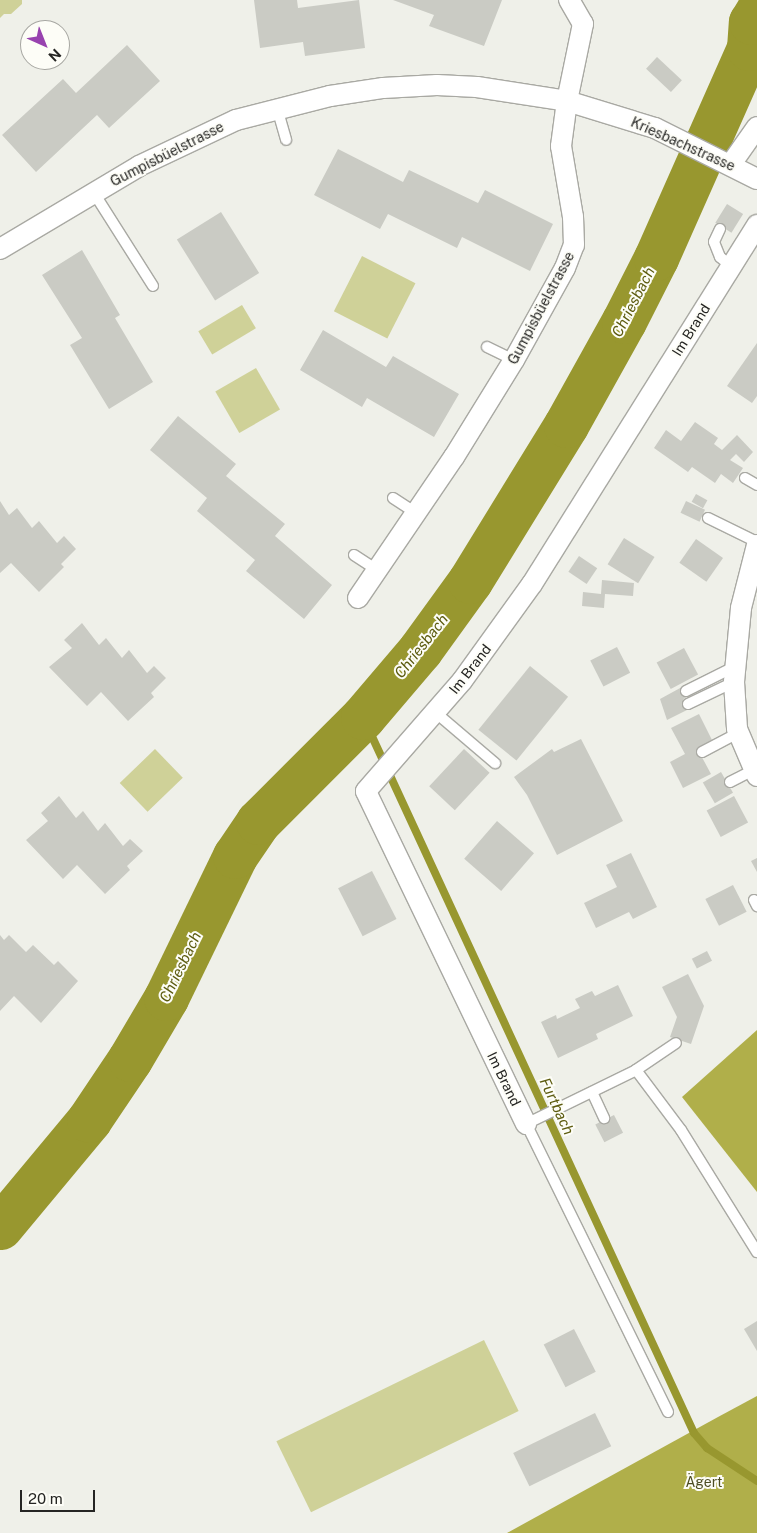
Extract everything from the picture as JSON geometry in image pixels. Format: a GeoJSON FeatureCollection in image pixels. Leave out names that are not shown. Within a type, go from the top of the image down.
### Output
{"type":"FeatureCollection","features":[{"type":"Feature","properties":{"kind":"street"},"geometry":{"type":"LineString","coordinates":[[567,101],[583,24],[568,0]]}},
{"type":"Feature","properties":{"kind":"street","name":"Gumpisbüelstrasse"},"geometry":{"type":"LineString","coordinates":[[0,249],[188,140],[276,107],[330,96],[437,85],[521,92],[567,101],[561,146],[573,217],[574,245],[565,268],[514,360],[416,513],[358,598]]}},
{"type":"Feature","properties":{"kind":"street","name":"Kriesbachstrasse"},"geometry":{"type":"LineString","coordinates":[[567,101],[662,131],[757,179]]}},
{"type":"Feature","properties":{"kind":"street"},"geometry":{"type":"LineString","coordinates":[[726,162],[757,127]]}},
{"type":"Feature","properties":{"kind":"street","name":"Im Brand"},"geometry":{"type":"LineString","coordinates":[[530,1122],[366,791],[435,712],[532,584],[757,225]]}},
{"type":"Feature","properties":{"kind":"street"},"geometry":{"type":"LineString","coordinates":[[756,771],[747,742],[735,674],[741,608],[757,543]]}},
{"type":"Feature","properties":{"kind":"lane"},"geometry":{"type":"LineString","coordinates":[[276,107],[286,140]]}},
{"type":"Feature","properties":{"kind":"lane"},"geometry":{"type":"LineString","coordinates":[[94,193],[153,286]]}},
{"type":"Feature","properties":{"kind":"lane"},"geometry":{"type":"LineString","coordinates":[[720,229],[714,242],[720,257],[731,266]]}},
{"type":"Feature","properties":{"kind":"lane"},"geometry":{"type":"LineString","coordinates":[[487,346],[514,360]]}},
{"type":"Feature","properties":{"kind":"lane"},"geometry":{"type":"LineString","coordinates":[[745,478],[757,485]]}},
{"type":"Feature","properties":{"kind":"lane"},"geometry":{"type":"LineString","coordinates":[[393,498],[416,513]]}},
{"type":"Feature","properties":{"kind":"lane"},"geometry":{"type":"LineString","coordinates":[[708,518],[757,543]]}},
{"type":"Feature","properties":{"kind":"lane"},"geometry":{"type":"LineString","coordinates":[[354,555],[377,570]]}},
{"type":"Feature","properties":{"kind":"lane"},"geometry":{"type":"LineString","coordinates":[[686,691],[735,674]]}},
{"type":"Feature","properties":{"kind":"lane"},"geometry":{"type":"LineString","coordinates":[[688,704],[735,674]]}},
{"type":"Feature","properties":{"kind":"lane"},"geometry":{"type":"LineString","coordinates":[[435,712],[495,763]]}},
{"type":"Feature","properties":{"kind":"lane"},"geometry":{"type":"LineString","coordinates":[[702,752],[747,742]]}},
{"type":"Feature","properties":{"kind":"lane"},"geometry":{"type":"LineString","coordinates":[[730,782],[756,771]]}},
{"type":"Feature","properties":{"kind":"lane"},"geometry":{"type":"LineString","coordinates":[[668,1412],[530,1122],[636,1070],[676,1043]]}},
{"type":"Feature","properties":{"kind":"lane"},"geometry":{"type":"LineString","coordinates":[[636,1070],[681,1130],[757,1252]]}},
{"type":"Feature","properties":{"kind":"lane"},"geometry":{"type":"LineString","coordinates":[[592,1092],[604,1118]]}},
{"type":"Feature","properties":{"kind":"green space"},"geometry":{"type":"Polygon","coordinates":[[[0,0],[22,0],[22,4],[11,14],[4,14],[0,18],[0,0]]]}},
{"type":"Feature","properties":{"kind":"green space"},"geometry":{"type":"Polygon","coordinates":[[[362,256],[415,283],[387,338],[334,311],[362,256]]]}},
{"type":"Feature","properties":{"kind":"green space"},"geometry":{"type":"Polygon","coordinates":[[[242,305],[256,328],[212,354],[198,331],[242,305]]]}},
{"type":"Feature","properties":{"kind":"green space"},"geometry":{"type":"Polygon","coordinates":[[[256,368],[280,410],[239,433],[215,392],[256,368]]]}},
{"type":"Feature","properties":{"kind":"green space"},"geometry":{"type":"Polygon","coordinates":[[[155,749],[183,778],[148,812],[120,783],[155,749]]]}},
{"type":"Feature","properties":{"kind":"green space"},"geometry":{"type":"Polygon","coordinates":[[[757,1030],[757,1192],[682,1097],[757,1030]]]}},
{"type":"Feature","properties":{"kind":"green space"},"geometry":{"type":"Polygon","coordinates":[[[484,1340],[519,1411],[311,1512],[276,1441],[484,1340]]]}},
{"type":"Feature","properties":{"kind":"green space","name":"Ägert"},"geometry":{"type":"Polygon","coordinates":[[[757,1396],[757,1533],[507,1533],[718,1417],[757,1396]]]}},
{"type":"Feature","properties":{"kind":"building"},"geometry":{"type":"Polygon","coordinates":[[[254,0],[297,0],[298,8],[359,0],[365,48],[305,56],[303,42],[260,48],[254,0]]]}},
{"type":"Feature","properties":{"kind":"building"},"geometry":{"type":"Polygon","coordinates":[[[393,0],[502,0],[484,46],[429,26],[434,15],[393,0]]]}},
{"type":"Feature","properties":{"kind":"building"},"geometry":{"type":"Polygon","coordinates":[[[127,45],[160,81],[109,128],[97,115],[36,172],[2,135],[63,79],[76,93],[127,45]]]}},
{"type":"Feature","properties":{"kind":"building"},"geometry":{"type":"Polygon","coordinates":[[[657,57],[682,80],[671,92],[646,69],[657,57]]]}},
{"type":"Feature","properties":{"kind":"building"},"geometry":{"type":"Polygon","coordinates":[[[338,149],[403,182],[409,170],[478,203],[485,190],[553,224],[530,271],[462,237],[457,248],[388,214],[380,229],[314,195],[338,149]]]}},
{"type":"Feature","properties":{"kind":"building"},"geometry":{"type":"Polygon","coordinates":[[[727,204],[743,214],[731,233],[715,223],[727,204]]]}},
{"type":"Feature","properties":{"kind":"building"},"geometry":{"type":"Polygon","coordinates":[[[221,212],[259,273],[215,301],[177,240],[221,212]]]}},
{"type":"Feature","properties":{"kind":"building"},"geometry":{"type":"Polygon","coordinates":[[[82,250],[120,315],[115,318],[153,382],[109,409],[70,345],[82,338],[42,275],[82,250]]]}},
{"type":"Feature","properties":{"kind":"building"},"geometry":{"type":"Polygon","coordinates":[[[323,330],[386,367],[393,356],[459,394],[434,437],[367,398],[362,407],[300,370],[323,330]]]}},
{"type":"Feature","properties":{"kind":"building"},"geometry":{"type":"Polygon","coordinates":[[[757,343],[757,396],[752,403],[727,386],[757,343]]]}},
{"type":"Feature","properties":{"kind":"building"},"geometry":{"type":"Polygon","coordinates":[[[178,416],[236,464],[226,476],[285,524],[275,536],[332,585],[304,619],[246,571],[255,560],[197,511],[207,498],[150,450],[178,416]]]}},
{"type":"Feature","properties":{"kind":"building"},"geometry":{"type":"Polygon","coordinates":[[[695,422],[718,438],[714,444],[722,450],[737,435],[753,452],[744,462],[736,454],[730,460],[743,468],[733,483],[721,474],[715,483],[692,467],[688,472],[654,448],[666,430],[681,441],[695,422]]]}},
{"type":"Feature","properties":{"kind":"building"},"geometry":{"type":"Polygon","coordinates":[[[696,494],[707,500],[703,508],[692,502],[696,494]]]}},
{"type":"Feature","properties":{"kind":"building"},"geometry":{"type":"Polygon","coordinates":[[[0,501],[9,515],[17,508],[32,528],[39,521],[57,543],[64,536],[76,549],[61,564],[64,567],[39,592],[11,563],[0,573],[0,501]]]}},
{"type":"Feature","properties":{"kind":"building"},"geometry":{"type":"Polygon","coordinates":[[[686,501],[705,510],[700,522],[681,513],[686,501]]]}},
{"type":"Feature","properties":{"kind":"building"},"geometry":{"type":"Polygon","coordinates":[[[624,538],[655,557],[638,583],[608,564],[624,538]]]}},
{"type":"Feature","properties":{"kind":"building"},"geometry":{"type":"Polygon","coordinates":[[[696,539],[723,558],[706,582],[679,563],[696,539]]]}},
{"type":"Feature","properties":{"kind":"building"},"geometry":{"type":"Polygon","coordinates":[[[579,556],[597,568],[587,584],[568,572],[579,556]]]}},
{"type":"Feature","properties":{"kind":"building"},"geometry":{"type":"Polygon","coordinates":[[[602,580],[634,583],[633,596],[605,594],[604,608],[582,606],[583,592],[601,594],[602,580]]]}},
{"type":"Feature","properties":{"kind":"building"},"geometry":{"type":"Polygon","coordinates":[[[82,623],[99,645],[106,638],[122,658],[129,650],[147,673],[154,666],[166,678],[151,693],[154,697],[128,721],[101,692],[87,706],[49,667],[72,648],[64,640],[82,623]]]}},
{"type":"Feature","properties":{"kind":"building"},"geometry":{"type":"Polygon","coordinates":[[[617,647],[630,673],[603,686],[590,661],[617,647]]]}},
{"type":"Feature","properties":{"kind":"building"},"geometry":{"type":"Polygon","coordinates":[[[684,648],[698,674],[671,689],[657,663],[684,648]]]}},
{"type":"Feature","properties":{"kind":"building"},"geometry":{"type":"Polygon","coordinates":[[[530,666],[568,697],[516,761],[478,730],[530,666]]]}},
{"type":"Feature","properties":{"kind":"building"},"geometry":{"type":"Polygon","coordinates":[[[682,687],[687,697],[683,699],[689,709],[667,720],[660,699],[682,687]]]}},
{"type":"Feature","properties":{"kind":"building"},"geometry":{"type":"Polygon","coordinates":[[[699,714],[712,740],[697,748],[711,774],[683,788],[670,762],[685,754],[671,728],[699,714]]]}},
{"type":"Feature","properties":{"kind":"building"},"geometry":{"type":"Polygon","coordinates":[[[581,739],[623,821],[557,855],[527,795],[514,777],[552,749],[554,752],[581,739]]]}},
{"type":"Feature","properties":{"kind":"building"},"geometry":{"type":"Polygon","coordinates":[[[464,749],[490,773],[455,810],[429,786],[464,749]]]}},
{"type":"Feature","properties":{"kind":"building"},"geometry":{"type":"Polygon","coordinates":[[[721,772],[733,793],[715,803],[703,782],[721,772]]]}},
{"type":"Feature","properties":{"kind":"building"},"geometry":{"type":"Polygon","coordinates":[[[59,796],[76,818],[83,811],[98,831],[105,823],[123,846],[130,839],[143,851],[127,866],[130,870],[105,894],[77,865],[63,879],[26,840],[48,821],[41,813],[59,796]]]}},
{"type":"Feature","properties":{"kind":"building"},"geometry":{"type":"Polygon","coordinates":[[[734,796],[748,822],[721,837],[707,811],[734,796]]]}},
{"type":"Feature","properties":{"kind":"building"},"geometry":{"type":"Polygon","coordinates":[[[497,821],[534,853],[501,891],[464,859],[497,821]]]}},
{"type":"Feature","properties":{"kind":"building"},"geometry":{"type":"Polygon","coordinates":[[[631,853],[657,907],[633,919],[629,912],[596,928],[584,903],[617,887],[606,865],[631,853]]]}},
{"type":"Feature","properties":{"kind":"building"},"geometry":{"type":"Polygon","coordinates":[[[757,858],[757,872],[751,861],[757,858]]]}},
{"type":"Feature","properties":{"kind":"building"},"geometry":{"type":"Polygon","coordinates":[[[372,871],[397,919],[363,936],[338,888],[372,871]]]}},
{"type":"Feature","properties":{"kind":"building"},"geometry":{"type":"Polygon","coordinates":[[[733,885],[747,912],[719,926],[705,899],[733,885]]]}},
{"type":"Feature","properties":{"kind":"building"},"geometry":{"type":"Polygon","coordinates":[[[0,935],[4,940],[9,935],[26,952],[33,945],[54,965],[58,961],[78,981],[41,1023],[14,996],[0,1011],[0,935]]]}},
{"type":"Feature","properties":{"kind":"building"},"geometry":{"type":"Polygon","coordinates":[[[707,951],[712,961],[697,969],[692,959],[707,951]]]}},
{"type":"Feature","properties":{"kind":"building"},"geometry":{"type":"Polygon","coordinates":[[[688,974],[704,1006],[691,1044],[670,1037],[677,1017],[662,987],[688,974]]]}},
{"type":"Feature","properties":{"kind":"building"},"geometry":{"type":"Polygon","coordinates":[[[618,985],[633,1016],[596,1034],[598,1039],[558,1058],[541,1022],[556,1015],[557,1019],[580,1008],[575,999],[592,991],[595,996],[618,985]]]}},
{"type":"Feature","properties":{"kind":"building"},"geometry":{"type":"Polygon","coordinates":[[[614,1115],[623,1133],[604,1142],[595,1125],[614,1115]]]}},
{"type":"Feature","properties":{"kind":"building"},"geometry":{"type":"Polygon","coordinates":[[[757,1321],[757,1351],[744,1329],[757,1321]]]}},
{"type":"Feature","properties":{"kind":"building"},"geometry":{"type":"Polygon","coordinates":[[[574,1329],[596,1372],[565,1387],[544,1344],[574,1329]]]}},
{"type":"Feature","properties":{"kind":"building"},"geometry":{"type":"Polygon","coordinates":[[[595,1413],[611,1446],[529,1486],[513,1453],[595,1413]]]}},
{"type":"Feature","properties":{"kind":"waterway","name":"Chriesbach"},"geometry":{"type":"LineString","coordinates":[[0,1227],[89,1120],[130,1059],[166,998],[235,856],[258,822],[363,717],[420,650],[470,581],[566,425],[624,321],[656,258],[749,48],[751,22],[757,12]]}},
{"type":"Feature","properties":{"kind":"waterway","name":"Furtbach"},"geometry":{"type":"LineString","coordinates":[[363,717],[694,1433],[707,1448],[757,1481]]}}]}
